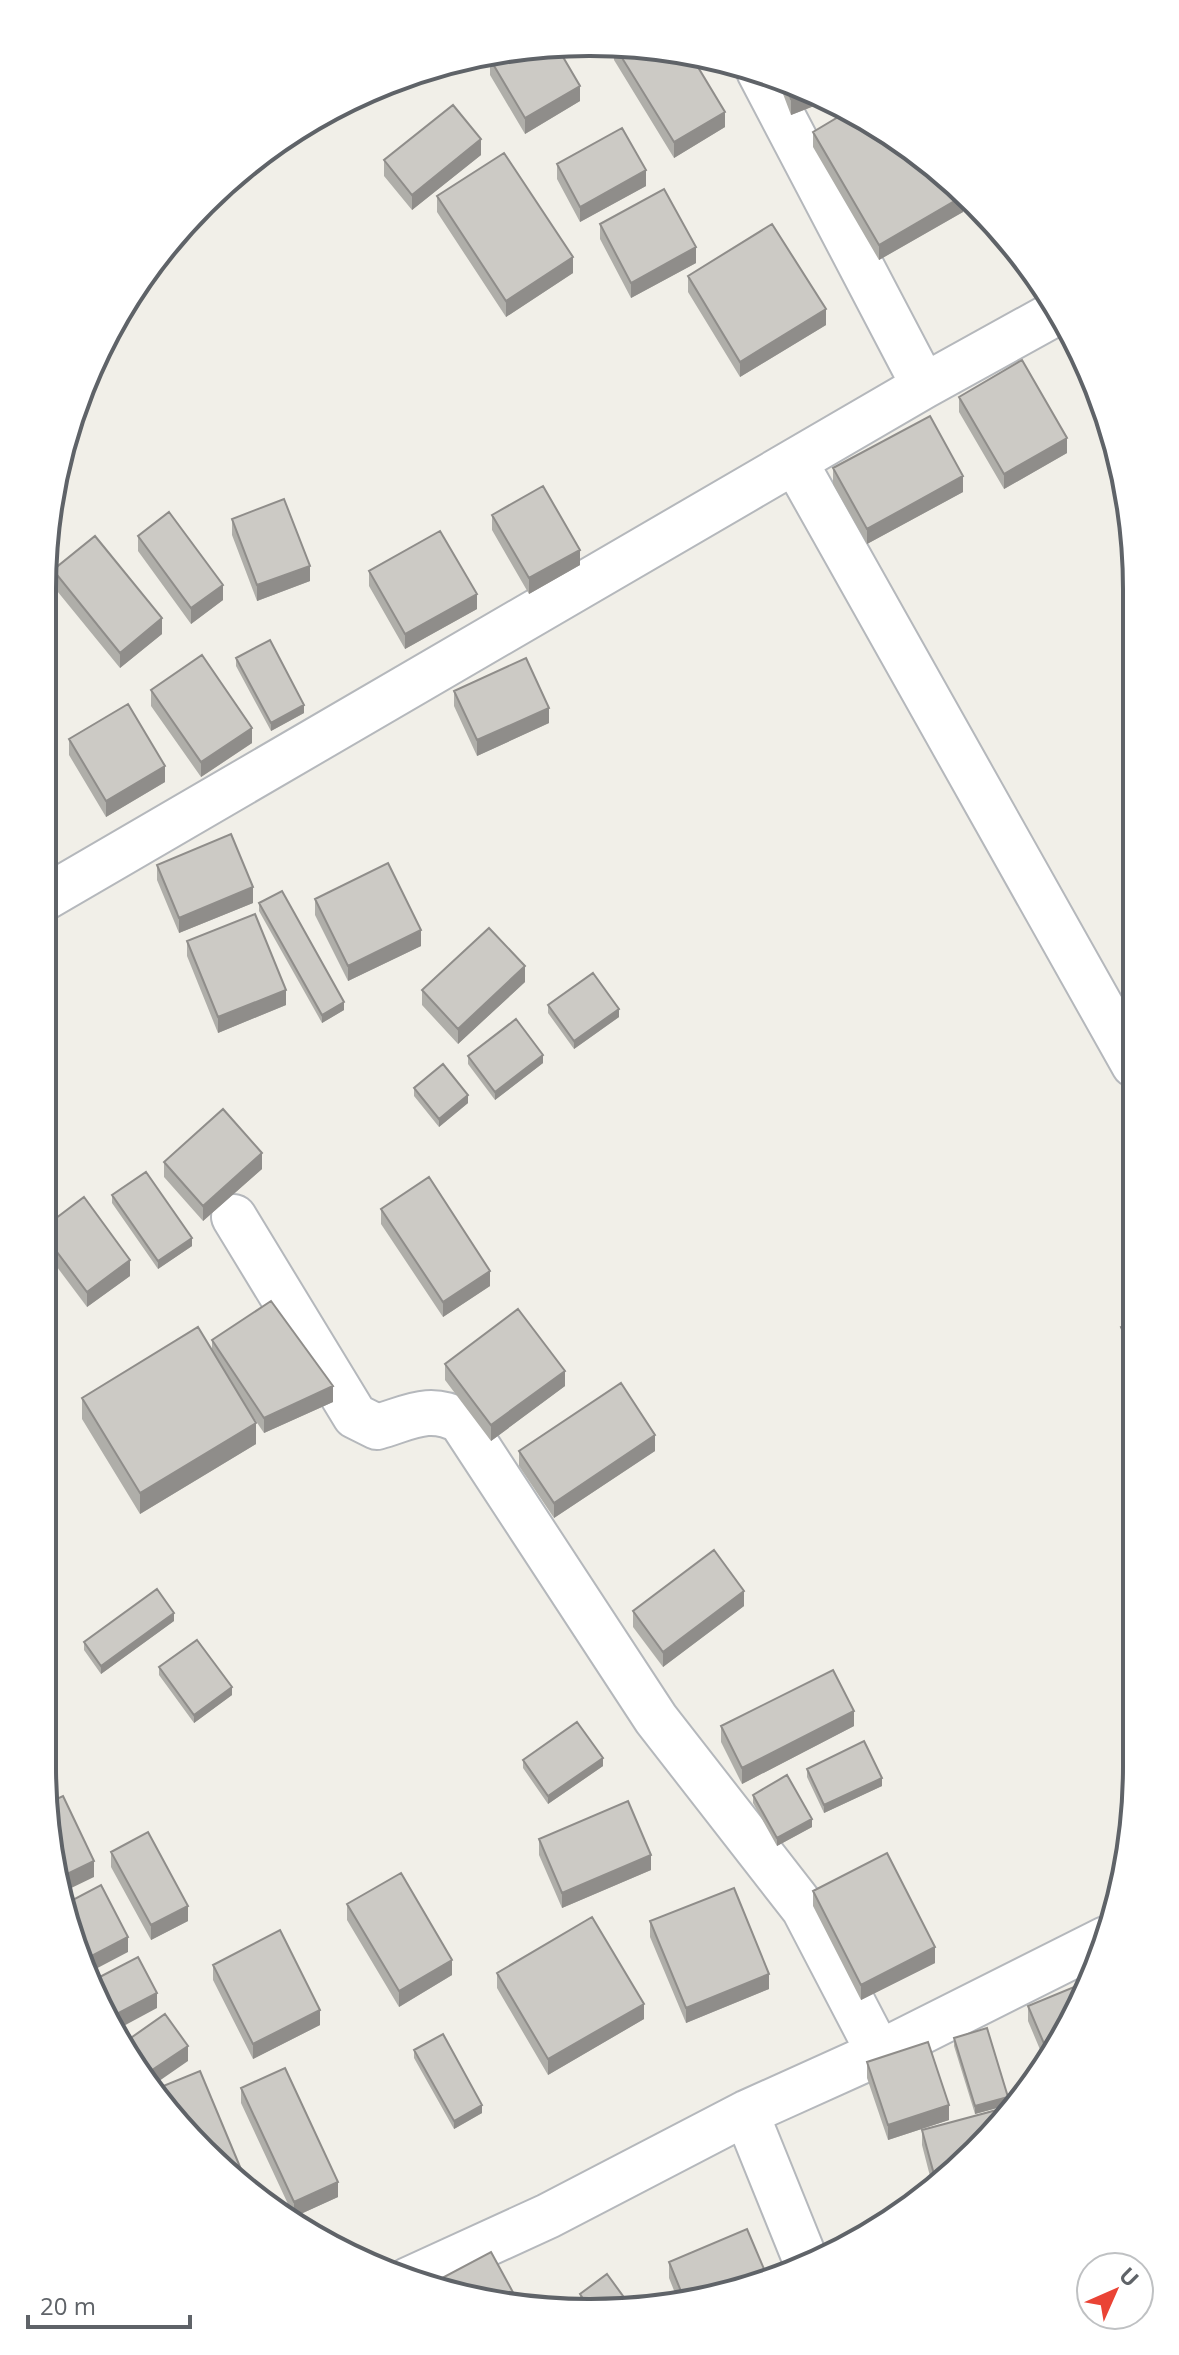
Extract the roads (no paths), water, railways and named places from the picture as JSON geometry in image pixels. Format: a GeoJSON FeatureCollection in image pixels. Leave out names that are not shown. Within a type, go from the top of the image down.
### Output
{"type":"FeatureCollection","features":[{"type":"Feature","properties":{"kind":"street"},"geometry":{"type":"LineString","coordinates":[[767,86],[924,386]]}},
{"type":"Feature","properties":{"kind":"street"},"geometry":{"type":"LineString","coordinates":[[56,891],[924,386],[1048,317]]}},
{"type":"Feature","properties":{"kind":"street"},"geometry":{"type":"LineString","coordinates":[[795,462],[1123,1045]]}},
{"type":"Feature","properties":{"kind":"street"},"geometry":{"type":"LineString","coordinates":[[234,1217],[355,1416],[377,1427],[433,1411],[461,1421],[656,1719],[804,1909],[879,2053]]}},
{"type":"Feature","properties":{"kind":"street"},"geometry":{"type":"LineString","coordinates":[[424,2273],[548,2216],[746,2113],[879,2053],[1091,1946]]}},
{"type":"Feature","properties":{"kind":"street"},"geometry":{"type":"LineString","coordinates":[[746,2113],[803,2254]]}}]}
